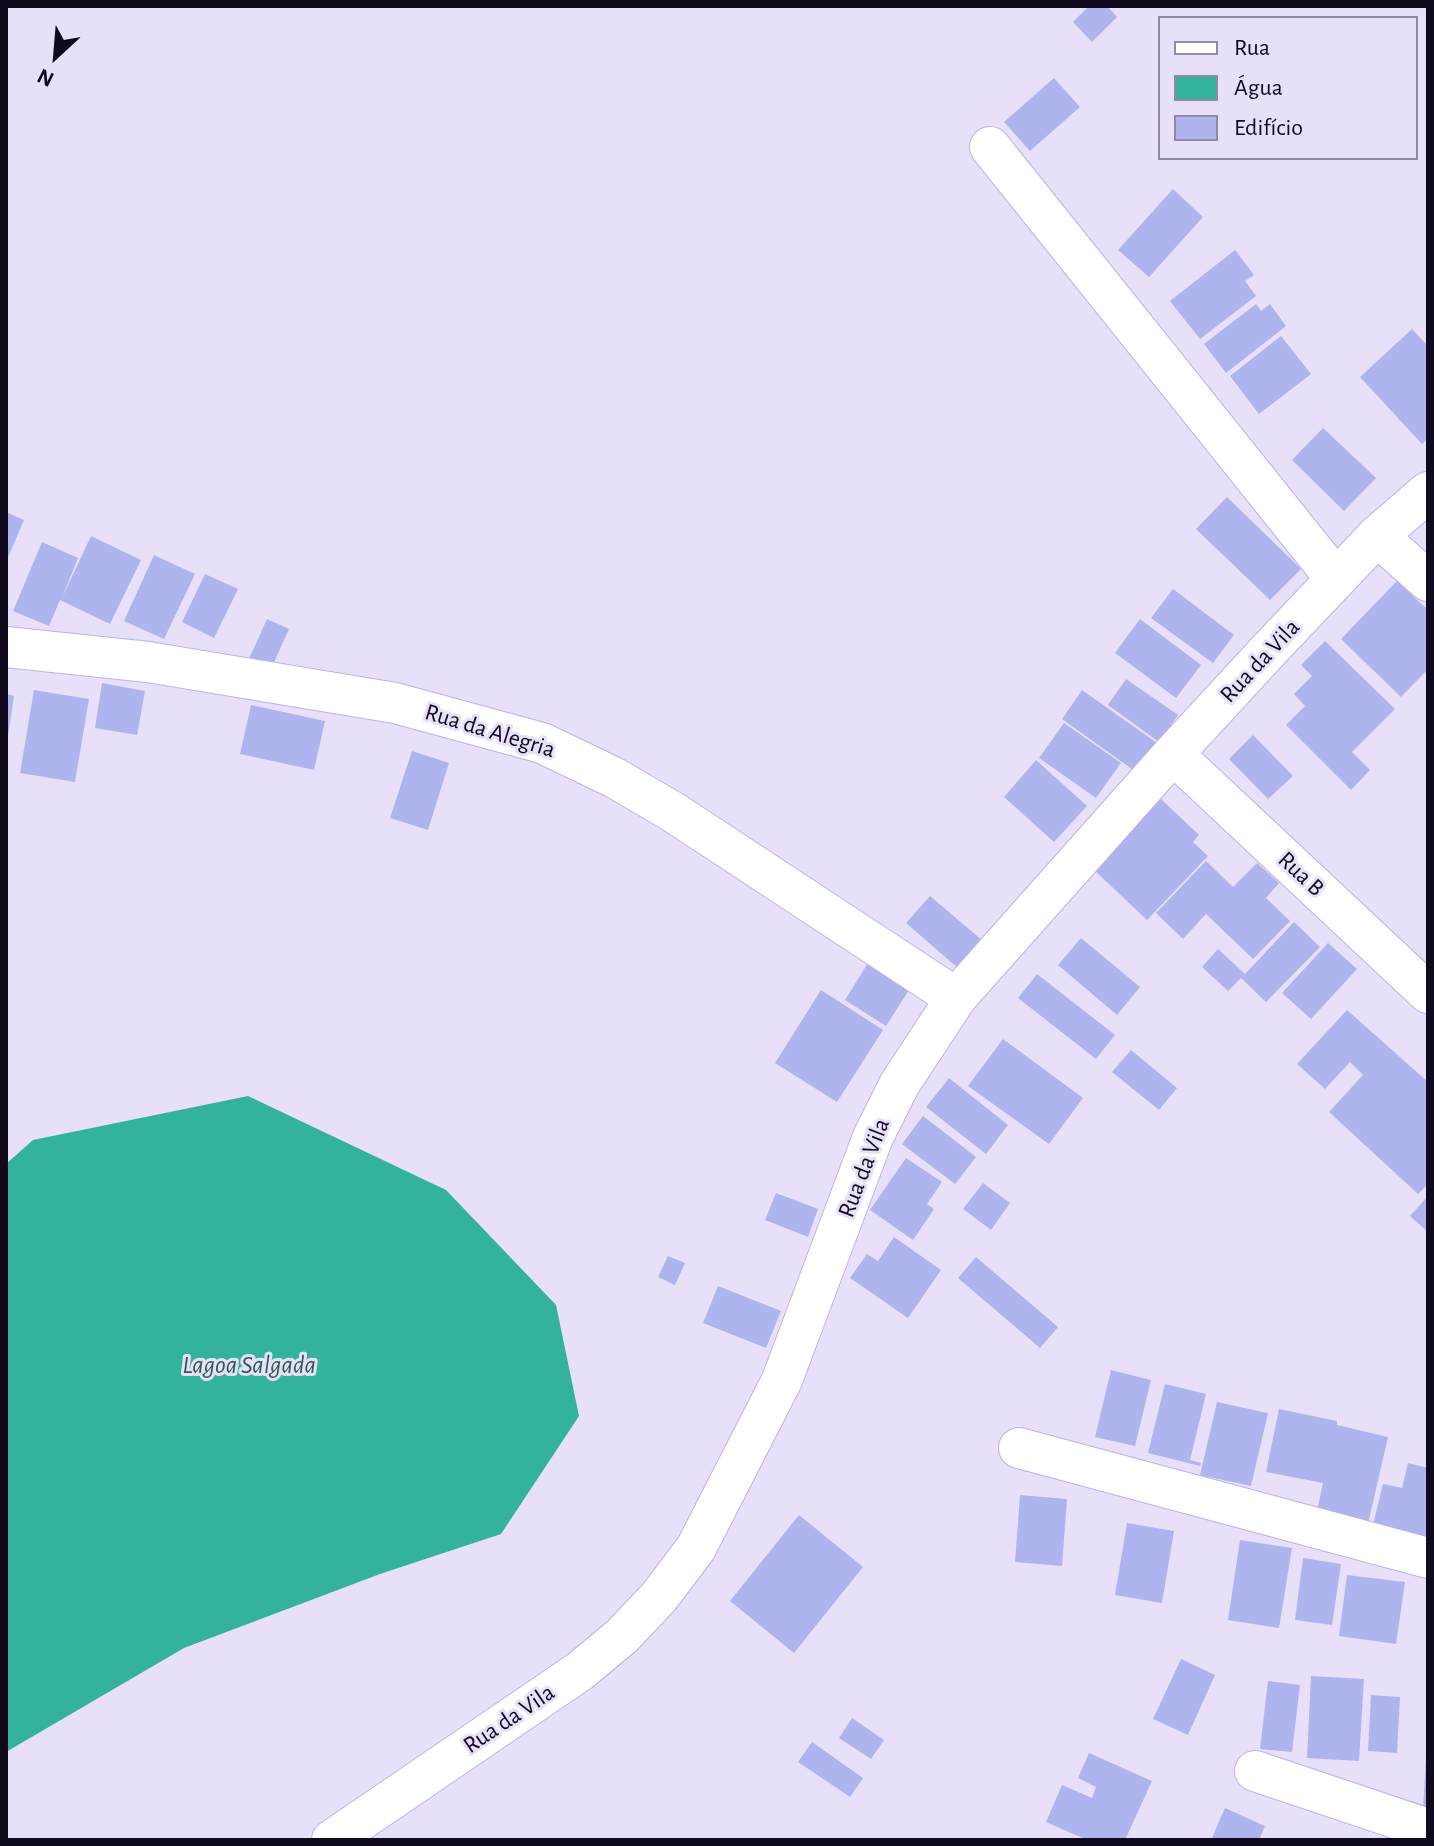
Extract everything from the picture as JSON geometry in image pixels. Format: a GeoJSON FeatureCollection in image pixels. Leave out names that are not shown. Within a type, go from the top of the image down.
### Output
{"type":"FeatureCollection","features":[{"type":"Feature","properties":{"kind":"street"},"geometry":{"type":"LineString","coordinates":[[990,147],[1336,579]]}},
{"type":"Feature","properties":{"kind":"street","name":"Rua da Vila"},"geometry":{"type":"LineString","coordinates":[[332,1840],[580,1671],[622,1636],[659,1597],[696,1548],[782,1380],[873,1137],[899,1085],[956,998],[1173,754],[1336,579],[1377,536],[1428,492]]}},
{"type":"Feature","properties":{"kind":"street"},"geometry":{"type":"LineString","coordinates":[[1377,536],[1428,581]]}},
{"type":"Feature","properties":{"kind":"street","name":"Rua da Alegria"},"geometry":{"type":"LineString","coordinates":[[6,647],[148,662],[395,703],[542,743],[615,778],[673,812],[956,998]]}},
{"type":"Feature","properties":{"kind":"street","name":"Rua B"},"geometry":{"type":"LineString","coordinates":[[1173,754],[1428,993]]}},
{"type":"Feature","properties":{"kind":"street"},"geometry":{"type":"LineString","coordinates":[[1019,1448],[1428,1558]]}},
{"type":"Feature","properties":{"kind":"street"},"geometry":{"type":"LineString","coordinates":[[1255,1771],[1428,1829]]}},
{"type":"Feature","properties":{"kind":"water","name":"Lagoa Salgada"},"geometry":{"type":"Polygon","coordinates":[[[248,1096],[446,1190],[556,1305],[579,1416],[501,1534],[380,1574],[184,1648],[6,1752],[6,1164],[33,1140],[248,1096]]]}},
{"type":"Feature","properties":{"kind":"building"},"geometry":{"type":"Polygon","coordinates":[[[1089,6],[1107,6],[1117,17],[1092,42],[1073,22],[1089,6]]]}},
{"type":"Feature","properties":{"kind":"building"},"geometry":{"type":"Polygon","coordinates":[[[1054,78],[1080,107],[1030,151],[1004,122],[1054,78]]]}},
{"type":"Feature","properties":{"kind":"building"},"geometry":{"type":"Polygon","coordinates":[[[1173,189],[1203,217],[1149,277],[1118,250],[1173,189]]]}},
{"type":"Feature","properties":{"kind":"building"},"geometry":{"type":"Polygon","coordinates":[[[1235,250],[1254,275],[1245,281],[1256,296],[1200,339],[1170,301],[1235,250]]]}},
{"type":"Feature","properties":{"kind":"building"},"geometry":{"type":"Polygon","coordinates":[[[1256,304],[1261,311],[1270,304],[1286,326],[1226,373],[1204,344],[1256,304]]]}},
{"type":"Feature","properties":{"kind":"building"},"geometry":{"type":"Polygon","coordinates":[[[1412,329],[1428,346],[1428,438],[1422,444],[1360,377],[1412,329]]]}},
{"type":"Feature","properties":{"kind":"building"},"geometry":{"type":"Polygon","coordinates":[[[1281,336],[1311,374],[1259,414],[1230,376],[1281,336]]]}},
{"type":"Feature","properties":{"kind":"building"},"geometry":{"type":"Polygon","coordinates":[[[1323,428],[1376,478],[1344,511],[1292,460],[1323,428]]]}},
{"type":"Feature","properties":{"kind":"building"},"geometry":{"type":"Polygon","coordinates":[[[1227,497],[1301,569],[1270,600],[1196,529],[1227,497]]]}},
{"type":"Feature","properties":{"kind":"building"},"geometry":{"type":"Polygon","coordinates":[[[6,512],[24,520],[6,562],[6,512]]]}},
{"type":"Feature","properties":{"kind":"building"},"geometry":{"type":"Polygon","coordinates":[[[91,536],[141,560],[110,624],[60,600],[49,626],[13,611],[42,542],[78,558],[62,598],[91,536]]]}},
{"type":"Feature","properties":{"kind":"building"},"geometry":{"type":"Polygon","coordinates":[[[154,555],[195,574],[164,639],[124,621],[154,555]]]}},
{"type":"Feature","properties":{"kind":"building"},"geometry":{"type":"Polygon","coordinates":[[[205,574],[238,589],[214,638],[182,622],[205,574]]]}},
{"type":"Feature","properties":{"kind":"building"},"geometry":{"type":"Polygon","coordinates":[[[1397,581],[1428,610],[1428,669],[1401,697],[1341,639],[1397,581]]]}},
{"type":"Feature","properties":{"kind":"building"},"geometry":{"type":"Polygon","coordinates":[[[1173,589],[1234,635],[1213,663],[1151,618],[1173,589]]]}},
{"type":"Feature","properties":{"kind":"building"},"geometry":{"type":"Polygon","coordinates":[[[267,619],[289,629],[270,671],[248,661],[267,619]]]}},
{"type":"Feature","properties":{"kind":"building"},"geometry":{"type":"Polygon","coordinates":[[[1140,619],[1201,665],[1176,698],[1115,653],[1140,619]]]}},
{"type":"Feature","properties":{"kind":"building"},"geometry":{"type":"Polygon","coordinates":[[[1325,641],[1395,709],[1352,752],[1370,770],[1351,790],[1286,725],[1305,706],[1294,694],[1312,676],[1301,665],[1325,641]]]}},
{"type":"Feature","properties":{"kind":"building"},"geometry":{"type":"Polygon","coordinates":[[[1126,679],[1178,715],[1159,742],[1108,705],[1126,679]]]}},
{"type":"Feature","properties":{"kind":"building"},"geometry":{"type":"Polygon","coordinates":[[[102,683],[145,691],[137,735],[95,728],[102,683]]]}},
{"type":"Feature","properties":{"kind":"building"},"geometry":{"type":"Polygon","coordinates":[[[34,690],[89,699],[75,782],[20,773],[34,690]]]}},
{"type":"Feature","properties":{"kind":"building"},"geometry":{"type":"Polygon","coordinates":[[[1082,690],[1157,743],[1136,772],[1062,719],[1082,690]]]}},
{"type":"Feature","properties":{"kind":"building"},"geometry":{"type":"Polygon","coordinates":[[[6,694],[14,696],[8,736],[6,735],[6,694]]]}},
{"type":"Feature","properties":{"kind":"building"},"geometry":{"type":"Polygon","coordinates":[[[251,705],[325,721],[314,770],[240,754],[251,705]]]}},
{"type":"Feature","properties":{"kind":"building"},"geometry":{"type":"Polygon","coordinates":[[[1064,723],[1121,763],[1096,798],[1039,758],[1064,723]]]}},
{"type":"Feature","properties":{"kind":"building"},"geometry":{"type":"Polygon","coordinates":[[[1253,735],[1293,776],[1268,799],[1229,759],[1253,735]]]}},
{"type":"Feature","properties":{"kind":"building"},"geometry":{"type":"Polygon","coordinates":[[[412,751],[449,763],[428,830],[390,818],[412,751]]]}},
{"type":"Feature","properties":{"kind":"building"},"geometry":{"type":"Polygon","coordinates":[[[1036,760],[1087,806],[1054,842],[1004,797],[1036,760]]]}},
{"type":"Feature","properties":{"kind":"building"},"geometry":{"type":"Polygon","coordinates":[[[1161,799],[1199,835],[1193,842],[1208,856],[1147,920],[1093,869],[1161,799]]]}},
{"type":"Feature","properties":{"kind":"building"},"geometry":{"type":"Polygon","coordinates":[[[1206,861],[1233,887],[1257,863],[1279,883],[1266,898],[1290,921],[1253,959],[1206,914],[1183,939],[1156,913],[1206,861]]]}},
{"type":"Feature","properties":{"kind":"building"},"geometry":{"type":"Polygon","coordinates":[[[930,896],[983,941],[959,969],[906,923],[930,896]]]}},
{"type":"Feature","properties":{"kind":"building"},"geometry":{"type":"Polygon","coordinates":[[[1294,922],[1320,947],[1266,1002],[1241,978],[1228,991],[1202,967],[1218,949],[1245,974],[1294,922]]]}},
{"type":"Feature","properties":{"kind":"building"},"geometry":{"type":"Polygon","coordinates":[[[1081,938],[1140,987],[1117,1015],[1058,965],[1081,938]]]}},
{"type":"Feature","properties":{"kind":"building"},"geometry":{"type":"Polygon","coordinates":[[[1328,943],[1357,969],[1311,1019],[1282,993],[1328,943]]]}},
{"type":"Feature","properties":{"kind":"building"},"geometry":{"type":"Polygon","coordinates":[[[873,955],[914,982],[886,1026],[845,1000],[873,955]]]}},
{"type":"Feature","properties":{"kind":"building"},"geometry":{"type":"Polygon","coordinates":[[[1037,974],[1115,1035],[1096,1059],[1018,998],[1037,974]]]}},
{"type":"Feature","properties":{"kind":"building"},"geometry":{"type":"Polygon","coordinates":[[[821,990],[883,1030],[837,1102],[775,1063],[821,990]]]}},
{"type":"Feature","properties":{"kind":"building"},"geometry":{"type":"Polygon","coordinates":[[[1347,1010],[1428,1082],[1428,1184],[1418,1194],[1329,1112],[1363,1075],[1350,1062],[1325,1089],[1297,1064],[1347,1010]]]}},
{"type":"Feature","properties":{"kind":"building"},"geometry":{"type":"Polygon","coordinates":[[[1003,1039],[1083,1098],[1049,1144],[968,1086],[1003,1039]]]}},
{"type":"Feature","properties":{"kind":"building"},"geometry":{"type":"Polygon","coordinates":[[[1131,1050],[1177,1088],[1159,1110],[1112,1072],[1131,1050]]]}},
{"type":"Feature","properties":{"kind":"building"},"geometry":{"type":"Polygon","coordinates":[[[949,1078],[1008,1125],[986,1154],[926,1107],[949,1078]]]}},
{"type":"Feature","properties":{"kind":"building"},"geometry":{"type":"Polygon","coordinates":[[[923,1116],[976,1157],[955,1184],[902,1144],[923,1116]]]}},
{"type":"Feature","properties":{"kind":"building"},"geometry":{"type":"Polygon","coordinates":[[[906,1158],[942,1182],[927,1204],[934,1209],[913,1240],[870,1210],[906,1158]]]}},
{"type":"Feature","properties":{"kind":"building"},"geometry":{"type":"Polygon","coordinates":[[[983,1183],[1010,1203],[991,1230],[963,1209],[983,1183]]]}},
{"type":"Feature","properties":{"kind":"building"},"geometry":{"type":"Polygon","coordinates":[[[776,1193],[818,1209],[808,1237],[765,1220],[776,1193]]]}},
{"type":"Feature","properties":{"kind":"building"},"geometry":{"type":"Polygon","coordinates":[[[1428,1196],[1428,1232],[1410,1216],[1428,1196]]]}},
{"type":"Feature","properties":{"kind":"building"},"geometry":{"type":"Polygon","coordinates":[[[894,1237],[941,1270],[908,1318],[850,1278],[867,1254],[878,1261],[894,1237]]]}},
{"type":"Feature","properties":{"kind":"building"},"geometry":{"type":"Polygon","coordinates":[[[668,1256],[685,1263],[675,1285],[658,1277],[668,1256]]]}},
{"type":"Feature","properties":{"kind":"building"},"geometry":{"type":"Polygon","coordinates":[[[976,1257],[1058,1327],[1040,1348],[958,1278],[976,1257]]]}},
{"type":"Feature","properties":{"kind":"building"},"geometry":{"type":"Polygon","coordinates":[[[718,1286],[781,1311],[766,1348],[703,1323],[718,1286]]]}},
{"type":"Feature","properties":{"kind":"building"},"geometry":{"type":"Polygon","coordinates":[[[1111,1370],[1151,1380],[1135,1446],[1095,1437],[1111,1370]]]}},
{"type":"Feature","properties":{"kind":"building"},"geometry":{"type":"Polygon","coordinates":[[[1165,1384],[1206,1394],[1190,1460],[1201,1463],[1200,1466],[1148,1453],[1165,1384]]]}},
{"type":"Feature","properties":{"kind":"building"},"geometry":{"type":"Polygon","coordinates":[[[1217,1402],[1268,1413],[1251,1486],[1200,1475],[1217,1402]]]}},
{"type":"Feature","properties":{"kind":"building"},"geometry":{"type":"Polygon","coordinates":[[[1279,1409],[1337,1421],[1337,1425],[1388,1437],[1367,1528],[1316,1516],[1323,1483],[1266,1472],[1279,1409]]]}},
{"type":"Feature","properties":{"kind":"building"},"geometry":{"type":"Polygon","coordinates":[[[1408,1463],[1428,1468],[1428,1542],[1372,1529],[1383,1484],[1402,1488],[1408,1463]]]}},
{"type":"Feature","properties":{"kind":"building"},"geometry":{"type":"Polygon","coordinates":[[[1020,1495],[1067,1499],[1062,1566],[1015,1562],[1020,1495]]]}},
{"type":"Feature","properties":{"kind":"building"},"geometry":{"type":"Polygon","coordinates":[[[799,1515],[863,1567],[794,1653],[730,1601],[799,1515]]]}},
{"type":"Feature","properties":{"kind":"building"},"geometry":{"type":"Polygon","coordinates":[[[1127,1523],[1174,1531],[1162,1603],[1115,1595],[1127,1523]]]}},
{"type":"Feature","properties":{"kind":"building"},"geometry":{"type":"Polygon","coordinates":[[[1240,1540],[1292,1548],[1279,1628],[1228,1620],[1240,1540]]]}},
{"type":"Feature","properties":{"kind":"building"},"geometry":{"type":"Polygon","coordinates":[[[1303,1558],[1341,1564],[1332,1625],[1295,1620],[1303,1558]]]}},
{"type":"Feature","properties":{"kind":"building"},"geometry":{"type":"Polygon","coordinates":[[[1347,1575],[1405,1582],[1396,1644],[1339,1636],[1347,1575]]]}},
{"type":"Feature","properties":{"kind":"building"},"geometry":{"type":"Polygon","coordinates":[[[1181,1659],[1215,1675],[1188,1735],[1153,1719],[1181,1659]]]}},
{"type":"Feature","properties":{"kind":"building"},"geometry":{"type":"Polygon","coordinates":[[[1311,1676],[1364,1679],[1359,1761],[1307,1758],[1311,1676]]]}},
{"type":"Feature","properties":{"kind":"building"},"geometry":{"type":"Polygon","coordinates":[[[1268,1681],[1300,1685],[1292,1752],[1260,1749],[1268,1681]]]}},
{"type":"Feature","properties":{"kind":"building"},"geometry":{"type":"Polygon","coordinates":[[[1371,1695],[1400,1697],[1397,1753],[1368,1751],[1371,1695]]]}},
{"type":"Feature","properties":{"kind":"building"},"geometry":{"type":"Polygon","coordinates":[[[852,1718],[884,1740],[871,1759],[839,1738],[852,1718]]]}},
{"type":"Feature","properties":{"kind":"building"},"geometry":{"type":"Polygon","coordinates":[[[812,1742],[863,1778],[850,1797],[798,1762],[812,1742]]]}},
{"type":"Feature","properties":{"kind":"building"},"geometry":{"type":"Polygon","coordinates":[[[1089,1753],[1152,1781],[1125,1840],[1087,1840],[1046,1822],[1062,1785],[1092,1798],[1096,1787],[1078,1778],[1089,1753]]]}},
{"type":"Feature","properties":{"kind":"building"},"geometry":{"type":"Polygon","coordinates":[[[1426,1757],[1428,1809],[1423,1809],[1426,1757]]]}},
{"type":"Feature","properties":{"kind":"building"},"geometry":{"type":"Polygon","coordinates":[[[1225,1808],[1265,1826],[1259,1840],[1211,1840],[1225,1808]]]}}]}
